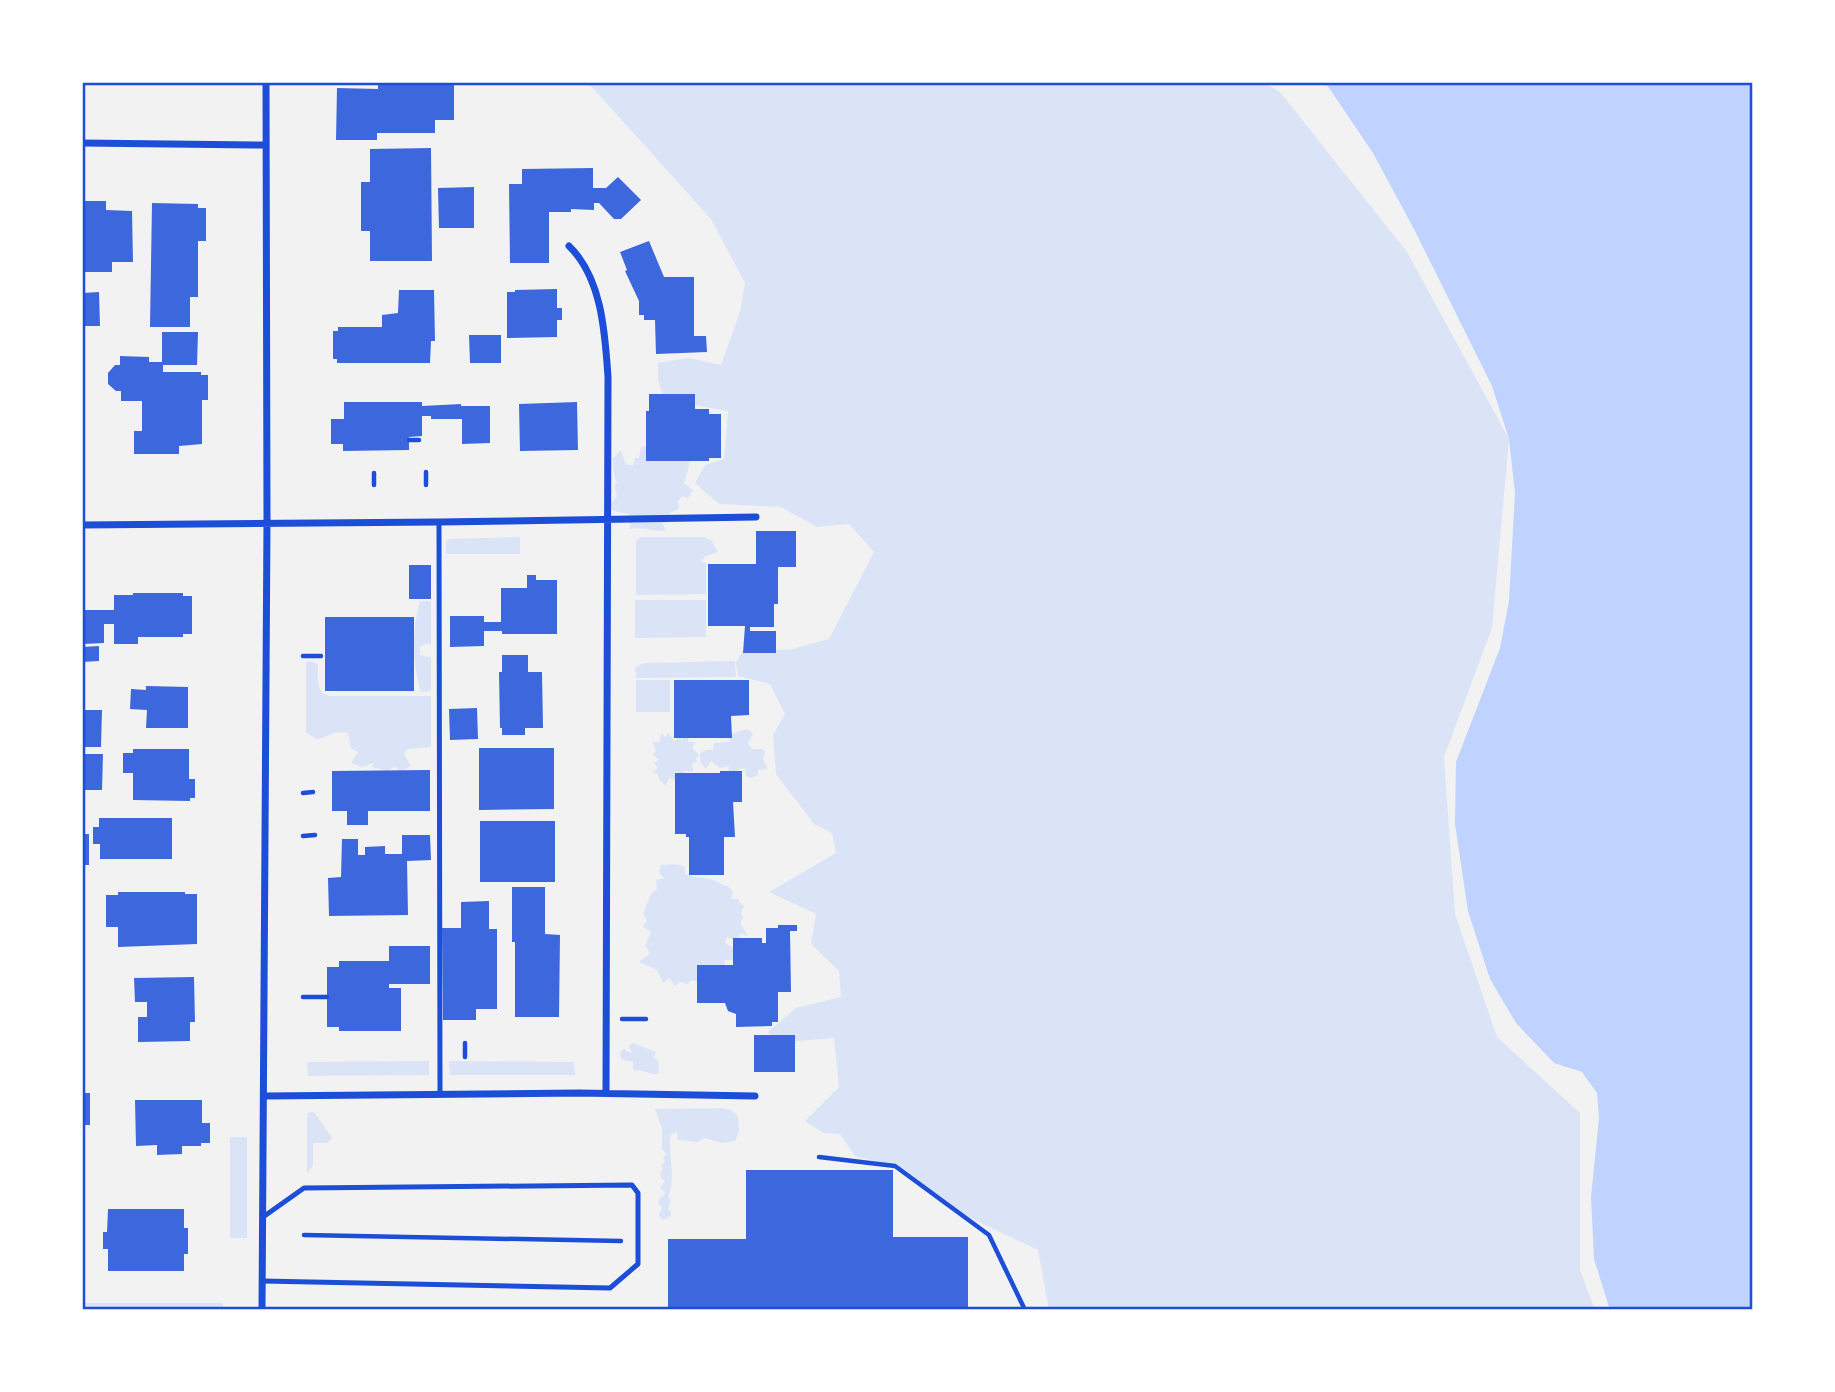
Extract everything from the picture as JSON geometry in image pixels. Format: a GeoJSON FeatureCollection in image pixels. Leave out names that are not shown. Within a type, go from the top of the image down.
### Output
{"type":"FeatureCollection","features":[{"type":"Feature","properties":{"kind":"street"},"geometry":{"type":"LineString","coordinates":[[262,1310],[267,522],[266,82]]}},
{"type":"Feature","properties":{"kind":"street"},"geometry":{"type":"LineString","coordinates":[[82,143],[265,145]]}},
{"type":"Feature","properties":{"kind":"street"},"geometry":{"type":"LineString","coordinates":[[569,246],[583,260],[593,281],[606,348],[608,377],[606,1093]]}},
{"type":"Feature","properties":{"kind":"street"},"geometry":{"type":"LineString","coordinates":[[82,525],[757,517]]}},
{"type":"Feature","properties":{"kind":"street"},"geometry":{"type":"LineString","coordinates":[[265,1096],[606,1093],[755,1096]]}},
{"type":"Feature","properties":{"kind":"lane"},"geometry":{"type":"LineString","coordinates":[[439,522],[440,1094]]}},
{"type":"Feature","properties":{"kind":"lane"},"geometry":{"type":"LineString","coordinates":[[262,1281],[610,1288],[638,1264],[638,1193],[632,1185],[304,1188],[263,1217]]}},
{"type":"Feature","properties":{"kind":"path"},"geometry":{"type":"LineString","coordinates":[[409,440],[419,440]]}},
{"type":"Feature","properties":{"kind":"path"},"geometry":{"type":"LineString","coordinates":[[426,472],[426,485]]}},
{"type":"Feature","properties":{"kind":"path"},"geometry":{"type":"LineString","coordinates":[[374,473],[374,485]]}},
{"type":"Feature","properties":{"kind":"path"},"geometry":{"type":"LineString","coordinates":[[303,656],[321,656]]}},
{"type":"Feature","properties":{"kind":"path"},"geometry":{"type":"LineString","coordinates":[[303,793],[313,792]]}},
{"type":"Feature","properties":{"kind":"path"},"geometry":{"type":"LineString","coordinates":[[303,836],[314,835]]}},
{"type":"Feature","properties":{"kind":"path"},"geometry":{"type":"LineString","coordinates":[[303,997],[327,997]]}},
{"type":"Feature","properties":{"kind":"path"},"geometry":{"type":"LineString","coordinates":[[619,1019],[646,1019]]}},
{"type":"Feature","properties":{"kind":"path"},"geometry":{"type":"LineString","coordinates":[[465,1043],[465,1057]]}},
{"type":"Feature","properties":{"kind":"path"},"geometry":{"type":"LineString","coordinates":[[819,1157],[895,1166],[989,1235],[1025,1310]]}},
{"type":"Feature","properties":{"kind":"path"},"geometry":{"type":"LineString","coordinates":[[304,1235],[623,1241]]}},
{"type":"Feature","properties":{"kind":"shaded area"},"geometry":{"type":"Polygon","coordinates":[[[576,82],[1263,82],[1280,92],[1407,252],[1509,439],[1492,628],[1444,757],[1455,914],[1497,1037],[1580,1113],[1580,1270],[1595,1310],[1049,1310],[1038,1250],[943,1205],[899,1168],[855,1156],[840,1134],[823,1133],[805,1121],[839,1087],[834,1038],[776,1043],[768,1032],[796,1008],[841,997],[839,971],[811,944],[816,914],[769,892],[836,853],[832,833],[814,824],[776,774],[773,735],[785,714],[770,684],[738,676],[736,663],[744,649],[789,650],[829,639],[874,552],[849,524],[817,527],[781,507],[719,504],[695,483],[705,465],[724,459],[728,411],[664,400],[658,380],[658,363],[688,358],[721,365],[740,312],[745,283],[711,219],[591,86],[576,82]]]}},
{"type":"Feature","properties":{"kind":"shaded area"},"geometry":{"type":"Polygon","coordinates":[[[651,446],[691,458],[684,483],[693,490],[688,498],[682,496],[678,501],[679,509],[670,513],[673,522],[662,523],[666,530],[630,529],[629,514],[614,511],[610,505],[617,496],[612,459],[621,450],[626,465],[633,465],[635,458],[639,458],[641,447],[651,446]]]}},
{"type":"Feature","properties":{"kind":"shaded area"},"geometry":{"type":"Polygon","coordinates":[[[520,537],[520,554],[446,554],[446,542],[449,539],[520,537]]]}},
{"type":"Feature","properties":{"kind":"shaded area"},"geometry":{"type":"Polygon","coordinates":[[[640,537],[704,537],[712,541],[718,552],[701,561],[706,563],[706,594],[636,595],[636,541],[640,537]]]}},
{"type":"Feature","properties":{"kind":"shaded area"},"geometry":{"type":"Polygon","coordinates":[[[635,600],[706,600],[706,637],[635,638],[635,600]]]}},
{"type":"Feature","properties":{"kind":"shaded area"},"geometry":{"type":"Polygon","coordinates":[[[420,601],[431,601],[431,645],[427,643],[420,647],[420,655],[431,658],[431,691],[421,692],[414,646],[420,601]]]}},
{"type":"Feature","properties":{"kind":"shaded area"},"geometry":{"type":"Polygon","coordinates":[[[735,661],[736,677],[636,678],[635,667],[644,663],[735,661]]]}},
{"type":"Feature","properties":{"kind":"shaded area"},"geometry":{"type":"Polygon","coordinates":[[[306,662],[318,664],[319,687],[329,696],[431,696],[431,747],[408,749],[404,754],[411,766],[401,771],[395,767],[387,771],[372,767],[373,763],[362,767],[351,763],[358,752],[351,748],[348,733],[336,733],[317,739],[306,733],[306,662]]]}},
{"type":"Feature","properties":{"kind":"shaded area"},"geometry":{"type":"Polygon","coordinates":[[[636,680],[670,680],[670,712],[636,712],[636,680]]]}},
{"type":"Feature","properties":{"kind":"shaded area"},"geometry":{"type":"Polygon","coordinates":[[[749,730],[753,734],[748,743],[752,749],[762,749],[765,752],[763,759],[768,769],[758,770],[758,775],[751,778],[746,776],[745,768],[738,769],[739,773],[728,778],[729,766],[720,768],[711,761],[706,769],[700,762],[700,753],[713,750],[714,743],[730,742],[727,736],[749,730]]]}},
{"type":"Feature","properties":{"kind":"shaded area"},"geometry":{"type":"Polygon","coordinates":[[[661,733],[666,737],[668,733],[675,741],[681,734],[681,740],[689,733],[688,742],[695,742],[692,748],[699,755],[697,762],[692,763],[693,772],[685,771],[685,777],[676,771],[679,782],[669,778],[666,786],[658,774],[652,772],[658,768],[654,763],[659,760],[653,755],[656,751],[652,742],[659,742],[661,733]]]}},
{"type":"Feature","properties":{"kind":"shaded area"},"geometry":{"type":"Polygon","coordinates":[[[676,864],[685,867],[685,874],[728,886],[733,892],[731,899],[739,899],[744,906],[740,923],[748,936],[740,933],[738,942],[727,937],[725,943],[740,952],[738,960],[725,960],[723,971],[704,983],[691,980],[688,984],[680,982],[675,986],[669,978],[663,983],[657,970],[639,962],[650,953],[645,946],[651,932],[643,927],[647,920],[643,914],[651,894],[657,889],[656,880],[664,878],[659,873],[661,865],[676,864]]]}},
{"type":"Feature","properties":{"kind":"shaded area"},"geometry":{"type":"Polygon","coordinates":[[[633,1043],[656,1052],[654,1057],[659,1063],[658,1074],[635,1071],[633,1062],[621,1059],[620,1053],[623,1049],[632,1053],[629,1046],[633,1043]]]}},
{"type":"Feature","properties":{"kind":"shaded area"},"geometry":{"type":"Polygon","coordinates":[[[429,1061],[429,1075],[308,1076],[307,1062],[429,1061]]]}},
{"type":"Feature","properties":{"kind":"shaded area"},"geometry":{"type":"Polygon","coordinates":[[[449,1061],[574,1062],[575,1075],[450,1075],[449,1061]]]}},
{"type":"Feature","properties":{"kind":"shaded area"},"geometry":{"type":"Polygon","coordinates":[[[655,1109],[731,1110],[738,1116],[739,1132],[735,1141],[722,1143],[704,1138],[698,1142],[678,1140],[677,1132],[671,1134],[672,1182],[668,1209],[671,1216],[663,1220],[659,1215],[662,1207],[658,1203],[665,1192],[660,1188],[665,1181],[660,1172],[666,1154],[662,1149],[662,1128],[655,1109]]]}},
{"type":"Feature","properties":{"kind":"shaded area"},"geometry":{"type":"Polygon","coordinates":[[[308,1113],[315,1113],[332,1138],[328,1143],[313,1143],[313,1166],[307,1173],[307,1119],[308,1113]]]}},
{"type":"Feature","properties":{"kind":"shaded area"},"geometry":{"type":"Polygon","coordinates":[[[230,1137],[247,1137],[247,1238],[230,1238],[230,1137]]]}},
{"type":"Feature","properties":{"kind":"shaded area"},"geometry":{"type":"Polygon","coordinates":[[[82,1303],[223,1303],[223,1310],[82,1310],[82,1303]]]}},
{"type":"Feature","properties":{"kind":"water"},"geometry":{"type":"Polygon","coordinates":[[[1325,82],[1753,82],[1753,1310],[1610,1310],[1594,1259],[1591,1197],[1599,1118],[1597,1093],[1582,1072],[1554,1063],[1516,1023],[1490,979],[1468,911],[1455,824],[1456,762],[1500,648],[1509,601],[1515,493],[1509,439],[1492,386],[1415,231],[1373,153],[1325,82]]]}},
{"type":"Feature","properties":{"kind":"building"},"geometry":{"type":"Polygon","coordinates":[[[378,82],[454,82],[454,120],[435,120],[435,133],[377,133],[377,140],[336,140],[337,88],[378,89],[378,82]]]}},
{"type":"Feature","properties":{"kind":"building"},"geometry":{"type":"Polygon","coordinates":[[[431,148],[432,261],[370,261],[370,231],[361,231],[361,182],[370,182],[370,149],[431,148]]]}},
{"type":"Feature","properties":{"kind":"building"},"geometry":{"type":"Polygon","coordinates":[[[593,168],[593,188],[606,188],[618,177],[641,200],[621,219],[614,219],[599,203],[594,203],[594,210],[549,212],[549,263],[510,263],[509,184],[522,184],[522,169],[593,168]]]}},
{"type":"Feature","properties":{"kind":"building"},"geometry":{"type":"Polygon","coordinates":[[[474,187],[474,228],[439,228],[438,188],[474,187]]]}},
{"type":"Feature","properties":{"kind":"building"},"geometry":{"type":"Polygon","coordinates":[[[82,201],[106,201],[106,210],[132,211],[133,262],[112,262],[112,272],[84,272],[82,201]]]}},
{"type":"Feature","properties":{"kind":"building"},"geometry":{"type":"Polygon","coordinates":[[[152,203],[198,204],[198,208],[206,208],[206,241],[198,241],[198,297],[190,297],[190,327],[150,327],[152,203]]]}},
{"type":"Feature","properties":{"kind":"building"},"geometry":{"type":"Polygon","coordinates":[[[649,241],[664,277],[694,277],[694,336],[706,336],[707,352],[656,354],[655,320],[644,320],[644,315],[639,315],[639,301],[625,271],[627,270],[620,252],[649,241]]]}},
{"type":"Feature","properties":{"kind":"building"},"geometry":{"type":"Polygon","coordinates":[[[557,289],[557,308],[562,308],[562,320],[557,320],[557,337],[507,338],[507,292],[557,289]]]}},
{"type":"Feature","properties":{"kind":"building"},"geometry":{"type":"Polygon","coordinates":[[[399,290],[434,290],[435,341],[431,341],[430,363],[337,363],[337,359],[333,359],[333,331],[338,331],[338,327],[382,327],[382,315],[398,313],[399,290]]]}},
{"type":"Feature","properties":{"kind":"building"},"geometry":{"type":"Polygon","coordinates":[[[99,292],[100,326],[82,326],[82,293],[99,292]]]}},
{"type":"Feature","properties":{"kind":"building"},"geometry":{"type":"Polygon","coordinates":[[[162,332],[198,332],[197,365],[163,365],[163,372],[201,372],[201,375],[208,375],[208,400],[202,400],[202,444],[179,446],[179,454],[134,454],[134,431],[142,431],[142,401],[121,401],[121,391],[116,391],[108,384],[108,373],[115,365],[120,365],[120,356],[149,357],[149,362],[162,362],[162,332]]]}},
{"type":"Feature","properties":{"kind":"building"},"geometry":{"type":"Polygon","coordinates":[[[469,335],[501,335],[501,363],[470,363],[469,335]]]}},
{"type":"Feature","properties":{"kind":"building"},"geometry":{"type":"Polygon","coordinates":[[[649,394],[695,394],[695,409],[709,409],[709,414],[721,414],[721,458],[709,458],[709,461],[646,461],[646,411],[649,411],[649,394]]]}},
{"type":"Feature","properties":{"kind":"building"},"geometry":{"type":"Polygon","coordinates":[[[344,402],[422,402],[422,406],[490,406],[490,443],[462,444],[462,419],[431,419],[431,416],[422,416],[422,436],[409,437],[409,450],[343,451],[343,444],[331,444],[331,419],[344,419],[344,402]]]}},
{"type":"Feature","properties":{"kind":"building"},"geometry":{"type":"Polygon","coordinates":[[[577,402],[578,450],[520,451],[519,404],[577,402]]]}},
{"type":"Feature","properties":{"kind":"building"},"geometry":{"type":"Polygon","coordinates":[[[756,531],[796,531],[796,567],[778,567],[778,604],[774,604],[774,627],[750,627],[750,631],[776,631],[776,653],[743,653],[745,626],[708,626],[708,564],[756,564],[756,531]]]}},
{"type":"Feature","properties":{"kind":"building"},"geometry":{"type":"Polygon","coordinates":[[[409,565],[431,565],[431,599],[409,599],[409,565]]]}},
{"type":"Feature","properties":{"kind":"building"},"geometry":{"type":"Polygon","coordinates":[[[527,575],[536,575],[536,580],[557,580],[557,634],[502,634],[502,631],[484,631],[484,646],[450,647],[450,616],[484,616],[484,622],[501,622],[501,588],[527,588],[527,575]]]}},
{"type":"Feature","properties":{"kind":"building"},"geometry":{"type":"Polygon","coordinates":[[[183,593],[183,596],[192,596],[192,634],[183,634],[183,637],[138,637],[138,644],[114,644],[114,624],[104,624],[104,643],[83,644],[83,610],[114,610],[114,595],[183,593]]]}},
{"type":"Feature","properties":{"kind":"building"},"geometry":{"type":"Polygon","coordinates":[[[325,617],[414,617],[414,691],[325,691],[325,617]]]}},
{"type":"Feature","properties":{"kind":"building"},"geometry":{"type":"Polygon","coordinates":[[[99,646],[99,661],[82,662],[82,647],[99,646]]]}},
{"type":"Feature","properties":{"kind":"building"},"geometry":{"type":"Polygon","coordinates":[[[502,655],[528,655],[528,672],[542,672],[543,728],[525,728],[525,735],[502,735],[499,672],[502,672],[502,655]]]}},
{"type":"Feature","properties":{"kind":"building"},"geometry":{"type":"Polygon","coordinates":[[[674,680],[749,680],[749,715],[731,716],[732,738],[674,738],[674,680]]]}},
{"type":"Feature","properties":{"kind":"building"},"geometry":{"type":"Polygon","coordinates":[[[146,686],[188,687],[188,728],[146,728],[147,710],[130,709],[131,689],[146,690],[146,686]]]}},
{"type":"Feature","properties":{"kind":"building"},"geometry":{"type":"Polygon","coordinates":[[[477,708],[478,739],[450,740],[449,709],[477,708]]]}},
{"type":"Feature","properties":{"kind":"building"},"geometry":{"type":"Polygon","coordinates":[[[82,710],[102,710],[101,747],[82,747],[82,710]]]}},
{"type":"Feature","properties":{"kind":"building"},"geometry":{"type":"Polygon","coordinates":[[[479,748],[554,748],[554,809],[479,810],[479,748]]]}},
{"type":"Feature","properties":{"kind":"building"},"geometry":{"type":"Polygon","coordinates":[[[133,749],[189,749],[189,779],[195,779],[195,798],[190,798],[190,801],[133,800],[133,773],[123,773],[123,753],[133,753],[133,749]]]}},
{"type":"Feature","properties":{"kind":"building"},"geometry":{"type":"Polygon","coordinates":[[[82,754],[103,754],[102,790],[82,790],[82,754]]]}},
{"type":"Feature","properties":{"kind":"building"},"geometry":{"type":"Polygon","coordinates":[[[430,770],[430,811],[368,811],[368,825],[347,825],[347,811],[332,811],[332,771],[430,770]]]}},
{"type":"Feature","properties":{"kind":"building"},"geometry":{"type":"Polygon","coordinates":[[[742,771],[742,802],[733,802],[735,837],[724,837],[724,875],[689,875],[689,837],[686,837],[686,834],[675,834],[675,773],[742,771]]]}},
{"type":"Feature","properties":{"kind":"building"},"geometry":{"type":"Polygon","coordinates":[[[99,818],[172,818],[172,859],[100,859],[100,844],[93,844],[93,827],[99,827],[99,818]]]}},
{"type":"Feature","properties":{"kind":"building"},"geometry":{"type":"Polygon","coordinates":[[[480,821],[555,821],[555,882],[480,882],[480,821]]]}},
{"type":"Feature","properties":{"kind":"building"},"geometry":{"type":"Polygon","coordinates":[[[82,834],[89,834],[89,865],[82,865],[82,834]]]}},
{"type":"Feature","properties":{"kind":"building"},"geometry":{"type":"Polygon","coordinates":[[[402,835],[430,835],[431,860],[407,861],[408,915],[329,916],[328,878],[341,877],[342,839],[358,839],[358,855],[365,855],[365,847],[385,846],[385,854],[402,854],[402,835]]]}},
{"type":"Feature","properties":{"kind":"building"},"geometry":{"type":"Polygon","coordinates":[[[512,887],[545,887],[545,934],[560,935],[559,1017],[515,1017],[512,887]]]}},
{"type":"Feature","properties":{"kind":"building"},"geometry":{"type":"Polygon","coordinates":[[[118,892],[197,894],[197,944],[118,947],[118,927],[106,927],[106,895],[118,895],[118,892]]]}},
{"type":"Feature","properties":{"kind":"building"},"geometry":{"type":"Polygon","coordinates":[[[489,901],[489,929],[497,929],[497,1009],[476,1009],[476,1020],[443,1020],[442,928],[461,928],[461,902],[489,901]]]}},
{"type":"Feature","properties":{"kind":"building"},"geometry":{"type":"Polygon","coordinates":[[[778,925],[797,925],[797,931],[790,931],[791,992],[778,992],[778,1022],[772,1022],[772,1026],[736,1027],[736,1014],[728,1011],[725,1003],[697,1003],[697,965],[733,965],[733,938],[762,938],[762,943],[766,943],[766,928],[778,928],[778,925]]]}},
{"type":"Feature","properties":{"kind":"building"},"geometry":{"type":"Polygon","coordinates":[[[389,946],[430,946],[430,984],[389,984],[389,988],[401,988],[401,1031],[339,1031],[339,1027],[327,1027],[327,967],[339,967],[339,961],[389,961],[389,946]]]}},
{"type":"Feature","properties":{"kind":"building"},"geometry":{"type":"Polygon","coordinates":[[[194,977],[195,1022],[190,1022],[190,1041],[138,1042],[138,1017],[147,1017],[147,1002],[135,1002],[134,978],[194,977]]]}},
{"type":"Feature","properties":{"kind":"building"},"geometry":{"type":"Polygon","coordinates":[[[754,1035],[795,1035],[795,1072],[754,1072],[754,1035]]]}},
{"type":"Feature","properties":{"kind":"building"},"geometry":{"type":"Polygon","coordinates":[[[82,1093],[90,1093],[90,1125],[82,1125],[82,1093]]]}},
{"type":"Feature","properties":{"kind":"building"},"geometry":{"type":"Polygon","coordinates":[[[135,1100],[202,1100],[202,1123],[210,1123],[210,1143],[182,1146],[182,1154],[157,1155],[157,1145],[136,1146],[135,1100]]]}},
{"type":"Feature","properties":{"kind":"building"},"geometry":{"type":"Polygon","coordinates":[[[746,1170],[893,1170],[893,1237],[968,1237],[968,1308],[668,1308],[668,1239],[746,1239],[746,1170]]]}},
{"type":"Feature","properties":{"kind":"building"},"geometry":{"type":"Polygon","coordinates":[[[108,1209],[184,1209],[184,1228],[188,1228],[188,1254],[184,1254],[184,1271],[108,1271],[108,1249],[103,1249],[103,1232],[107,1232],[108,1209]]]}}]}
